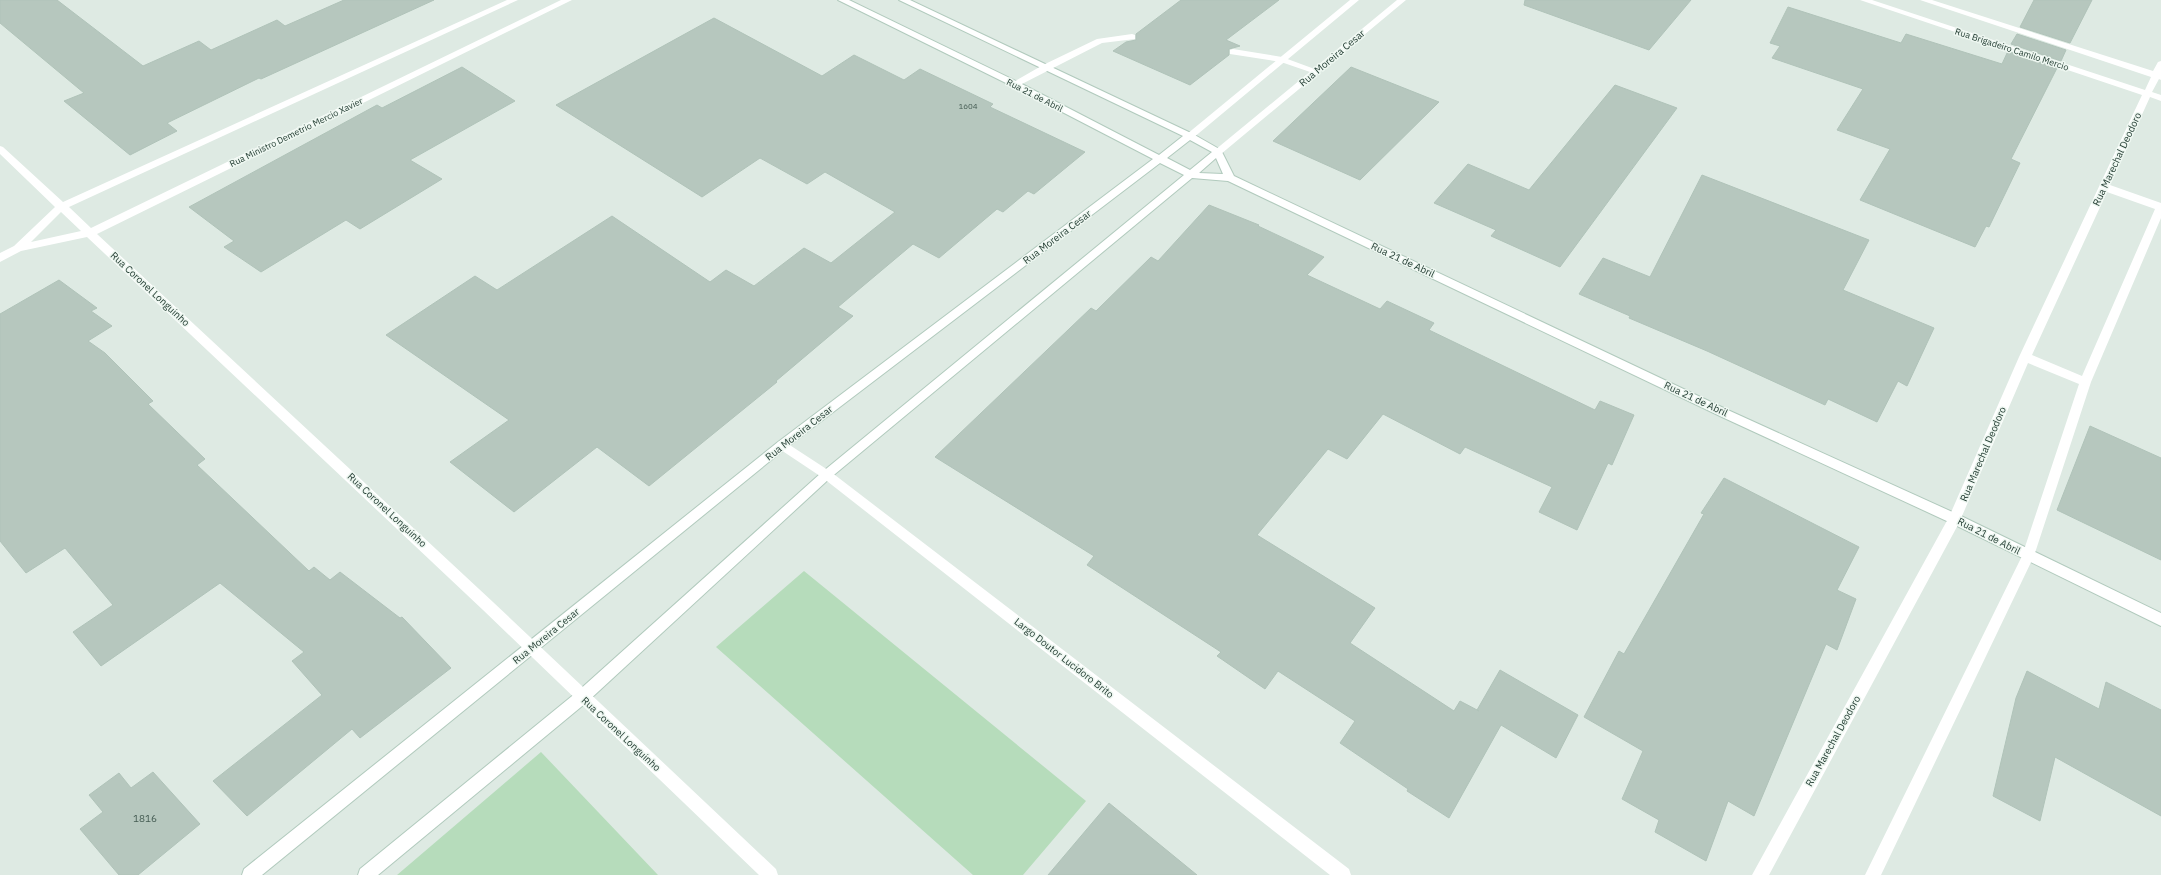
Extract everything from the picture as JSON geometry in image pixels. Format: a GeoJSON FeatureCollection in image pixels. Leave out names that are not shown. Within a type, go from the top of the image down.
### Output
{"type":"FeatureCollection","features":[{"type":"Feature","properties":{"kind":"street","name":"Rua Ministro Demetrio Mercio Xavier"},"geometry":{"type":"LineString","coordinates":[[0,258],[18,248],[61,207],[514,0]]}},
{"type":"Feature","properties":{"kind":"street","name":"Rua Ministro Demetrio Mercio Xavier"},"geometry":{"type":"LineString","coordinates":[[18,248],[89,233],[568,0]]}},
{"type":"Feature","properties":{"kind":"street","name":"Rua 21 de Abril"},"geometry":{"type":"LineString","coordinates":[[842,0],[1015,84],[1191,175],[1230,178],[1726,414],[1955,519],[2161,620]]}},
{"type":"Feature","properties":{"kind":"street"},"geometry":{"type":"LineString","coordinates":[[903,0],[1190,136],[1218,152],[1230,178]]}},
{"type":"Feature","properties":{"kind":"street","name":"Rua Moreira Cesar"},"geometry":{"type":"LineString","coordinates":[[250,875],[782,445],[1190,136],[1355,0]]}},
{"type":"Feature","properties":{"kind":"street","name":"Rua Moreira Cesar"},"geometry":{"type":"LineString","coordinates":[[366,875],[582,696],[827,475],[1402,0]]}},
{"type":"Feature","properties":{"kind":"street","name":"Rua Brigadeiro Camilo Mercio"},"geometry":{"type":"LineString","coordinates":[[1864,0],[2161,98]]}},
{"type":"Feature","properties":{"kind":"street","name":"Rua Brigadeiro Camilo Mercio"},"geometry":{"type":"LineString","coordinates":[[1924,0],[2160,72]]}},
{"type":"Feature","properties":{"kind":"street"},"geometry":{"type":"LineString","coordinates":[[1015,84],[1100,41],[1132,37]]}},
{"type":"Feature","properties":{"kind":"street"},"geometry":{"type":"LineString","coordinates":[[1233,52],[1282,60],[1316,71]]}},
{"type":"Feature","properties":{"kind":"street","name":"Rua Marechal Deodoro"},"geometry":{"type":"LineString","coordinates":[[1760,875],[1955,519],[2025,357],[2147,94],[2160,72]]}},
{"type":"Feature","properties":{"kind":"street","name":"Rua Coronel Longuinho"},"geometry":{"type":"LineString","coordinates":[[0,149],[532,647],[770,875]]}},
{"type":"Feature","properties":{"kind":"street"},"geometry":{"type":"LineString","coordinates":[[1873,875],[2028,556],[2085,382],[2161,206],[2104,187]]}},
{"type":"Feature","properties":{"kind":"street"},"geometry":{"type":"LineString","coordinates":[[2025,357],[2085,382]]}},
{"type":"Feature","properties":{"kind":"street","name":"Largo Doutor Lucidoro Brito"},"geometry":{"type":"LineString","coordinates":[[782,445],[827,475],[1344,875]]}},
{"type":"Feature","properties":{"kind":"green space"},"geometry":{"type":"Polygon","coordinates":[[[804,571],[1086,801],[1023,875],[973,875],[716,647],[804,571]]]}},
{"type":"Feature","properties":{"kind":"green space"},"geometry":{"type":"Polygon","coordinates":[[[541,752],[658,875],[397,875],[541,752]]]}},
{"type":"Feature","properties":{"kind":"building"},"geometry":{"type":"Polygon","coordinates":[[[0,0],[57,0],[143,66],[199,41],[211,50],[277,20],[285,26],[344,0],[434,0],[261,79],[259,78],[167,123],[177,131],[130,155],[64,101],[84,93],[0,23],[0,0]]]}},
{"type":"Feature","properties":{"kind":"building"},"geometry":{"type":"Polygon","coordinates":[[[1181,0],[1279,0],[1226,40],[1240,46],[1229,49],[1229,55],[1190,85],[1113,51],[1126,42],[1136,40],[1136,34],[1181,0]]]}},
{"type":"Feature","properties":{"kind":"building"},"geometry":{"type":"Polygon","coordinates":[[[1525,0],[1691,0],[1649,50],[1524,5],[1525,0]]]}},
{"type":"Feature","properties":{"kind":"building"},"geometry":{"type":"Polygon","coordinates":[[[2034,0],[2092,0],[2070,43],[2020,27],[2034,0]]]}},
{"type":"Feature","properties":{"kind":"building"},"geometry":{"type":"Polygon","coordinates":[[[1788,7],[1901,43],[1906,34],[2002,64],[2008,51],[2057,68],[2011,159],[2020,163],[1989,227],[1986,226],[1975,247],[1860,200],[1890,149],[1837,130],[1863,89],[1772,58],[1780,46],[1770,43],[1788,7]]]}},
{"type":"Feature","properties":{"kind":"building"},"geometry":{"type":"Polygon","coordinates":[[[714,18],[822,76],[854,55],[904,80],[920,69],[993,104],[990,107],[1085,152],[1034,194],[1028,191],[1003,212],[997,209],[939,258],[913,244],[838,307],[853,316],[776,381],[777,382],[649,486],[597,447],[514,512],[450,462],[509,420],[386,335],[475,276],[497,290],[612,216],[710,282],[726,270],[754,286],[804,248],[831,263],[895,212],[825,172],[807,184],[760,158],[702,197],[556,105],[714,18]]]}},
{"type":"Feature","properties":{"kind":"building"},"geometry":{"type":"Polygon","coordinates":[[[2017,34],[2066,50],[2061,61],[2011,44],[2017,34]]]}},
{"type":"Feature","properties":{"kind":"building"},"geometry":{"type":"Polygon","coordinates":[[[462,67],[515,101],[410,160],[442,179],[360,229],[346,220],[261,272],[224,247],[234,241],[189,207],[377,105],[382,108],[462,67]]]}},
{"type":"Feature","properties":{"kind":"building"},"geometry":{"type":"Polygon","coordinates":[[[1351,67],[1439,102],[1360,180],[1273,141],[1351,67]]]}},
{"type":"Feature","properties":{"kind":"building"},"geometry":{"type":"Polygon","coordinates":[[[1615,85],[1677,108],[1560,267],[1491,236],[1496,230],[1434,203],[1468,164],[1529,190],[1615,85]]]}},
{"type":"Feature","properties":{"kind":"building"},"geometry":{"type":"Polygon","coordinates":[[[1702,175],[1869,240],[1843,290],[1934,328],[1907,386],[1898,381],[1877,422],[1828,399],[1825,405],[1707,351],[1629,318],[1630,316],[1579,294],[1603,258],[1650,277],[1702,175]]]}},
{"type":"Feature","properties":{"kind":"building"},"geometry":{"type":"Polygon","coordinates":[[[1209,205],[1259,225],[1258,226],[1324,257],[1307,275],[1380,309],[1387,301],[1434,323],[1429,330],[1595,410],[1600,401],[1634,415],[1612,465],[1608,463],[1577,530],[1539,512],[1552,487],[1465,447],[1460,454],[1383,414],[1347,459],[1328,449],[1257,535],[1375,608],[1350,643],[1454,711],[1460,701],[1477,710],[1500,670],[1578,715],[1556,758],[1501,725],[1449,818],[1407,791],[1408,789],[1340,743],[1355,721],[1278,671],[1265,689],[1217,656],[1221,652],[1087,565],[1094,556],[935,457],[1091,308],[1096,311],[1151,257],[1158,261],[1209,205]]]}},
{"type":"Feature","properties":{"kind":"building"},"geometry":{"type":"Polygon","coordinates":[[[59,280],[97,308],[91,311],[112,326],[88,341],[105,353],[153,401],[148,404],[205,459],[197,465],[309,571],[314,567],[330,580],[340,572],[400,618],[402,617],[451,668],[360,738],[352,729],[247,816],[213,781],[322,695],[292,661],[304,652],[220,583],[101,666],[73,632],[113,605],[65,548],[26,573],[0,541],[0,314],[59,280]]]}},
{"type":"Feature","properties":{"kind":"building"},"geometry":{"type":"Polygon","coordinates":[[[2090,426],[2161,458],[2161,560],[2057,510],[2090,426]]]}},
{"type":"Feature","properties":{"kind":"building"},"geometry":{"type":"Polygon","coordinates":[[[1724,478],[1859,547],[1837,590],[1856,599],[1837,650],[1826,644],[1754,816],[1728,801],[1706,861],[1655,832],[1659,820],[1622,799],[1643,751],[1584,717],[1619,651],[1624,654],[1704,514],[1701,513],[1724,478]]]}},
{"type":"Feature","properties":{"kind":"building"},"geometry":{"type":"Polygon","coordinates":[[[2027,671],[2099,709],[2106,682],[2161,710],[2161,816],[2055,757],[2040,821],[1993,796],[2016,698],[2027,671]]]}},
{"type":"Feature","properties":{"kind":"building"},"geometry":{"type":"Polygon","coordinates":[[[153,772],[200,824],[138,875],[119,875],[80,829],[103,812],[89,795],[119,773],[131,788],[153,772]]]}},
{"type":"Feature","properties":{"kind":"building"},"geometry":{"type":"Polygon","coordinates":[[[1109,803],[1197,875],[1048,875],[1109,803]]]}}]}
